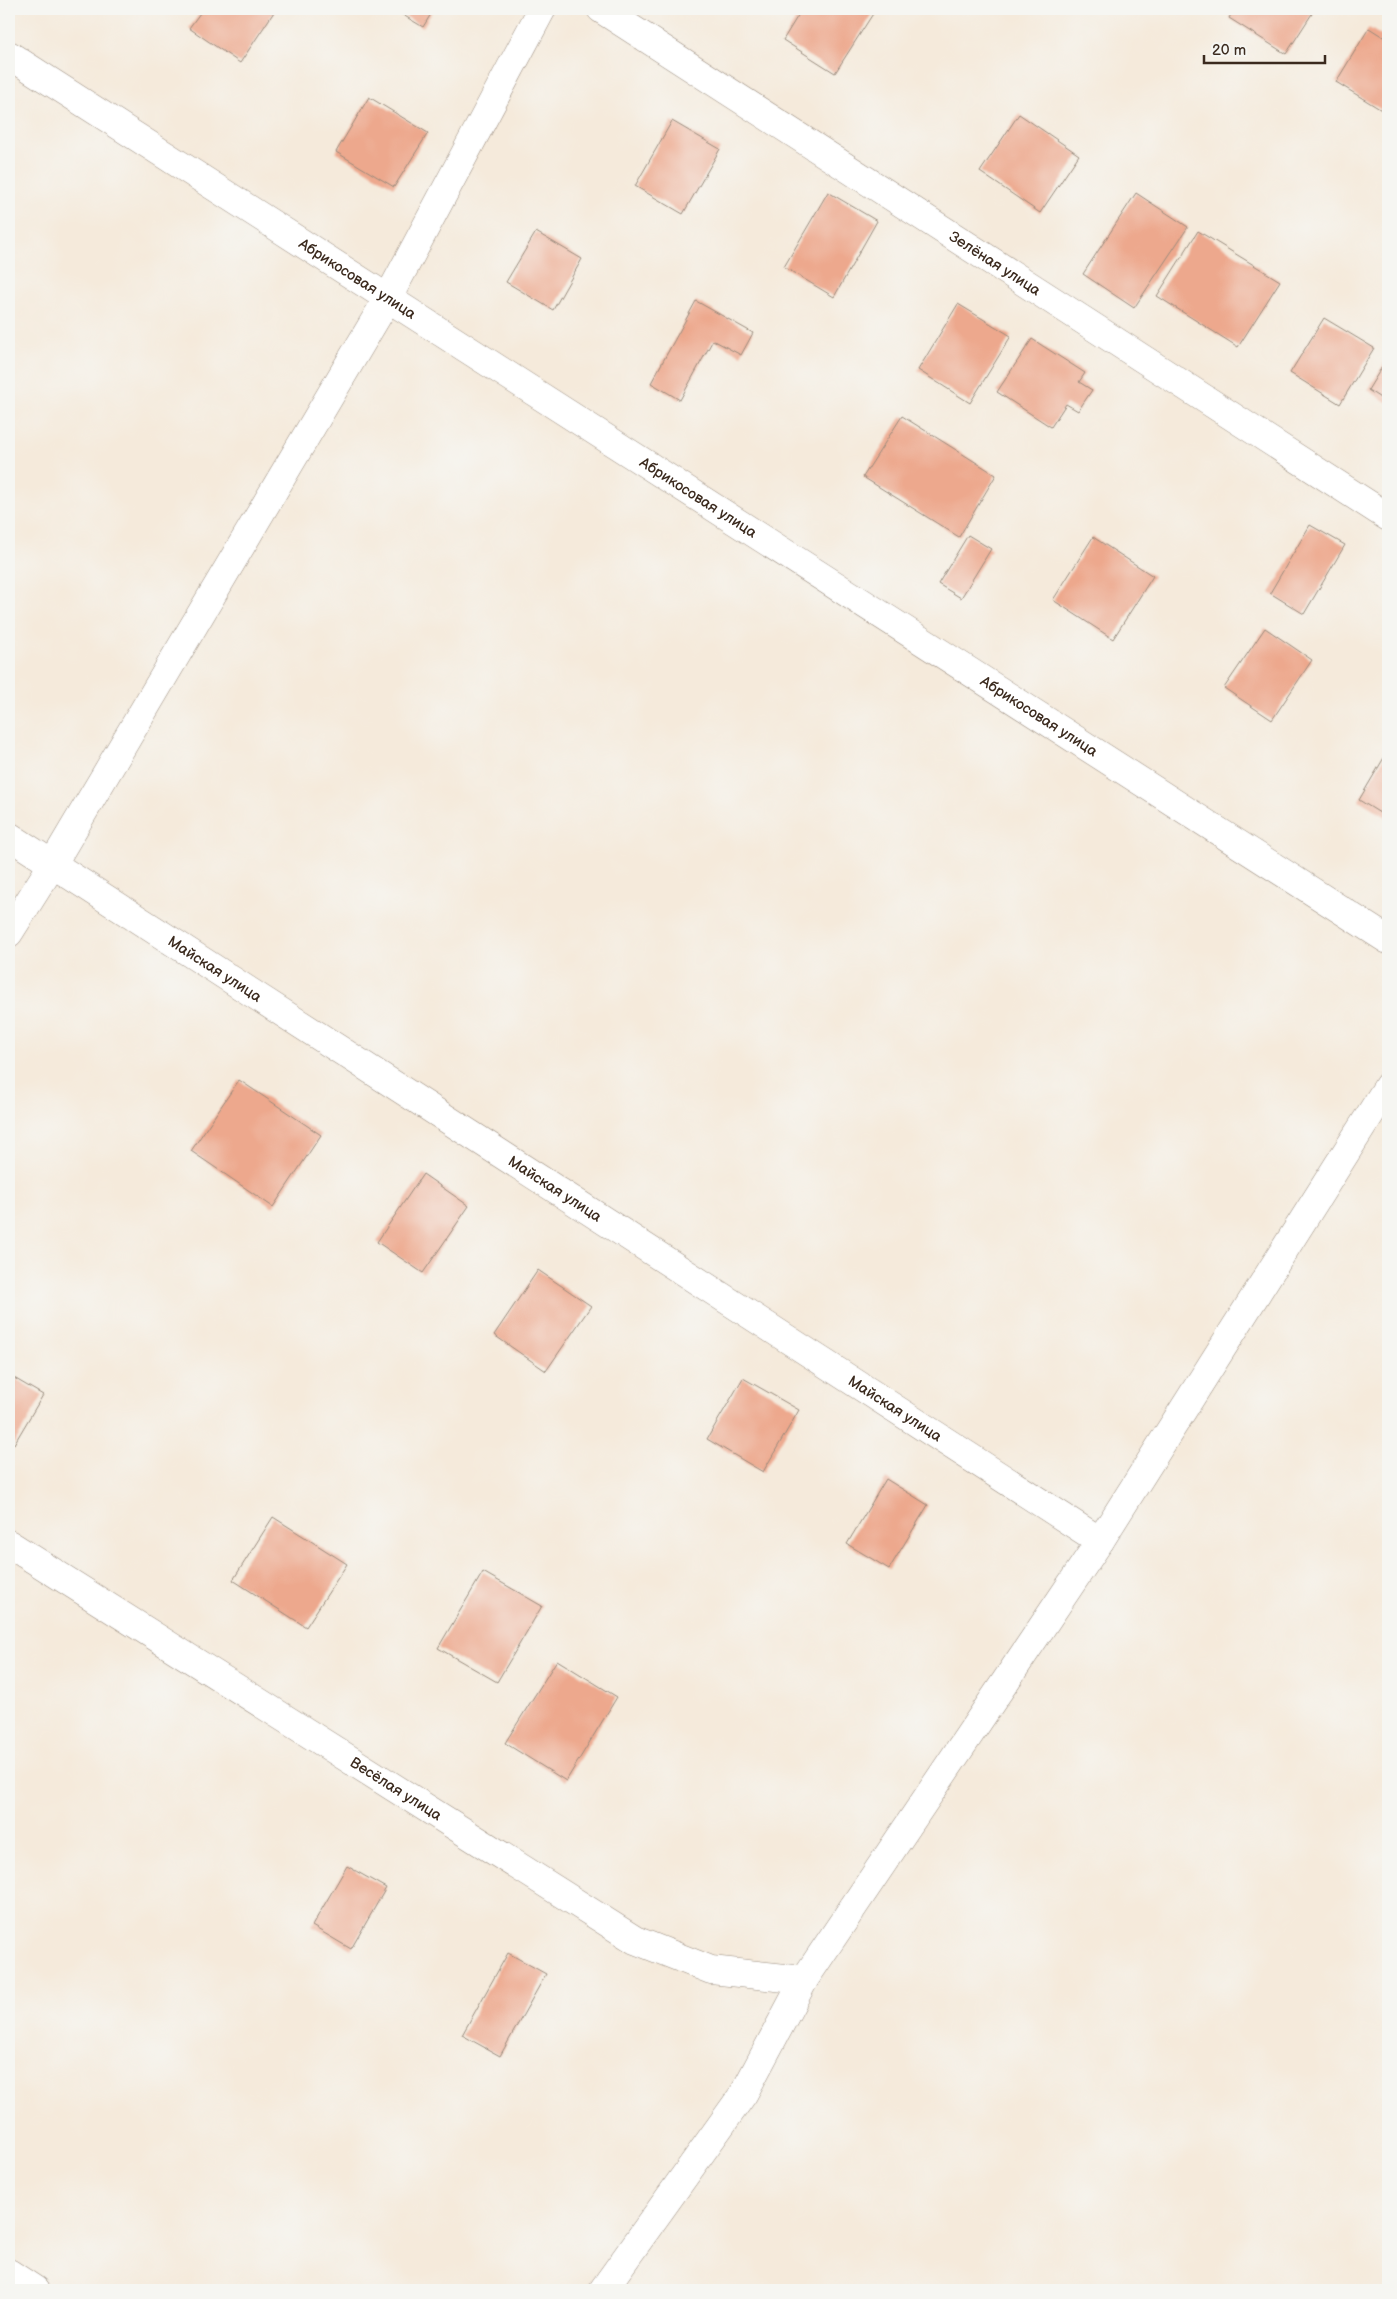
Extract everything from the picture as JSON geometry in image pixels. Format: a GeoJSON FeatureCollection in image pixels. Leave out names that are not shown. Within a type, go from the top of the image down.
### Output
{"type":"FeatureCollection","features":[{"type":"Feature","properties":{"kind":"street"},"geometry":{"type":"LineString","coordinates":[[9,933],[52,866],[388,298],[542,9]]}},
{"type":"Feature","properties":{"kind":"street","name":"Зелёная улица"},"geometry":{"type":"LineString","coordinates":[[601,9],[1388,517]]}},
{"type":"Feature","properties":{"kind":"street","name":"Абрикосовая улица"},"geometry":{"type":"LineString","coordinates":[[9,55],[1388,940]]}},
{"type":"Feature","properties":{"kind":"street","name":"Майская улица"},"geometry":{"type":"LineString","coordinates":[[9,836],[52,866],[1100,1541]]}},
{"type":"Feature","properties":{"kind":"street"},"geometry":{"type":"LineString","coordinates":[[603,2290],[744,2093],[804,1980],[1100,1541],[1388,1086]]}},
{"type":"Feature","properties":{"kind":"street","name":"Весёлая улица"},"geometry":{"type":"LineString","coordinates":[[9,1544],[635,1940],[711,1970],[804,1980]]}},
{"type":"Feature","properties":{"kind":"street"},"geometry":{"type":"LineString","coordinates":[[9,2273],[35,2290]]}},
{"type":"Feature","properties":{"kind":"building"},"geometry":{"type":"Polygon","coordinates":[[[203,9],[276,9],[240,63],[189,28],[203,9]]]}},
{"type":"Feature","properties":{"kind":"building"},"geometry":{"type":"Polygon","coordinates":[[[393,9],[434,9],[423,27],[393,9]]]}},
{"type":"Feature","properties":{"kind":"building"},"geometry":{"type":"Polygon","coordinates":[[[802,9],[876,9],[835,73],[783,40],[802,9]]]}},
{"type":"Feature","properties":{"kind":"building"},"geometry":{"type":"Polygon","coordinates":[[[1234,9],[1315,9],[1286,54],[1229,18],[1234,9]]]}},
{"type":"Feature","properties":{"kind":"building"},"geometry":{"type":"Polygon","coordinates":[[[1369,28],[1388,40],[1388,114],[1336,82],[1369,28]]]}},
{"type":"Feature","properties":{"kind":"building"},"geometry":{"type":"Polygon","coordinates":[[[369,97],[428,133],[394,187],[336,152],[369,97]]]}},
{"type":"Feature","properties":{"kind":"building"},"geometry":{"type":"Polygon","coordinates":[[[1019,114],[1079,155],[1040,213],[980,172],[1019,114]]]}},
{"type":"Feature","properties":{"kind":"building"},"geometry":{"type":"Polygon","coordinates":[[[672,121],[720,149],[683,214],[635,186],[672,121]]]}},
{"type":"Feature","properties":{"kind":"building"},"geometry":{"type":"Polygon","coordinates":[[[828,192],[877,221],[834,297],[784,267],[828,192]]]}},
{"type":"Feature","properties":{"kind":"building"},"geometry":{"type":"Polygon","coordinates":[[[1136,193],[1188,227],[1134,308],[1083,274],[1136,193]]]}},
{"type":"Feature","properties":{"kind":"building"},"geometry":{"type":"Polygon","coordinates":[[[1198,231],[1280,281],[1238,347],[1157,296],[1198,231]]]}},
{"type":"Feature","properties":{"kind":"building"},"geometry":{"type":"Polygon","coordinates":[[[536,232],[582,259],[553,310],[506,282],[536,232]]]}},
{"type":"Feature","properties":{"kind":"building"},"geometry":{"type":"Polygon","coordinates":[[[696,301],[753,333],[741,355],[713,340],[680,400],[651,383],[696,301]]]}},
{"type":"Feature","properties":{"kind":"building"},"geometry":{"type":"Polygon","coordinates":[[[958,304],[1011,336],[970,403],[918,370],[958,304]]]}},
{"type":"Feature","properties":{"kind":"building"},"geometry":{"type":"Polygon","coordinates":[[[1324,318],[1374,348],[1340,404],[1290,373],[1324,318]]]}},
{"type":"Feature","properties":{"kind":"building"},"geometry":{"type":"Polygon","coordinates":[[[1032,339],[1085,373],[1079,382],[1092,390],[1078,411],[1066,404],[1051,427],[997,392],[1032,339]]]}},
{"type":"Feature","properties":{"kind":"building"},"geometry":{"type":"Polygon","coordinates":[[[1388,357],[1388,403],[1368,390],[1388,357]]]}},
{"type":"Feature","properties":{"kind":"building"},"geometry":{"type":"Polygon","coordinates":[[[902,416],[996,475],[959,537],[863,477],[902,416]]]}},
{"type":"Feature","properties":{"kind":"building"},"geometry":{"type":"Polygon","coordinates":[[[1310,525],[1345,545],[1304,614],[1270,593],[1310,525]]]}},
{"type":"Feature","properties":{"kind":"building"},"geometry":{"type":"Polygon","coordinates":[[[968,535],[991,549],[961,598],[938,584],[968,535]]]}},
{"type":"Feature","properties":{"kind":"building"},"geometry":{"type":"Polygon","coordinates":[[[1093,537],[1153,576],[1113,639],[1053,600],[1093,537]]]}},
{"type":"Feature","properties":{"kind":"building"},"geometry":{"type":"Polygon","coordinates":[[[1265,628],[1312,660],[1272,720],[1224,688],[1265,628]]]}},
{"type":"Feature","properties":{"kind":"building"},"geometry":{"type":"Polygon","coordinates":[[[1388,751],[1388,818],[1359,800],[1388,751]]]}},
{"type":"Feature","properties":{"kind":"building"},"geometry":{"type":"Polygon","coordinates":[[[239,1080],[321,1135],[273,1207],[191,1151],[239,1080]]]}},
{"type":"Feature","properties":{"kind":"building"},"geometry":{"type":"Polygon","coordinates":[[[423,1174],[469,1206],[423,1273],[377,1242],[423,1174]]]}},
{"type":"Feature","properties":{"kind":"building"},"geometry":{"type":"Polygon","coordinates":[[[538,1270],[591,1306],[546,1371],[494,1335],[538,1270]]]}},
{"type":"Feature","properties":{"kind":"building"},"geometry":{"type":"Polygon","coordinates":[[[9,1375],[43,1395],[14,1444],[9,1441],[9,1375]]]}},
{"type":"Feature","properties":{"kind":"building"},"geometry":{"type":"Polygon","coordinates":[[[743,1378],[799,1410],[763,1472],[707,1439],[743,1378]]]}},
{"type":"Feature","properties":{"kind":"building"},"geometry":{"type":"Polygon","coordinates":[[[886,1479],[928,1505],[889,1569],[847,1544],[886,1479]]]}},
{"type":"Feature","properties":{"kind":"building"},"geometry":{"type":"Polygon","coordinates":[[[273,1517],[347,1564],[306,1627],[233,1580],[273,1517]]]}},
{"type":"Feature","properties":{"kind":"building"},"geometry":{"type":"Polygon","coordinates":[[[483,1572],[542,1606],[497,1682],[438,1648],[483,1572]]]}},
{"type":"Feature","properties":{"kind":"building"},"geometry":{"type":"Polygon","coordinates":[[[557,1660],[617,1697],[566,1781],[505,1743],[557,1660]]]}},
{"type":"Feature","properties":{"kind":"building"},"geometry":{"type":"Polygon","coordinates":[[[347,1866],[386,1888],[351,1949],[312,1926],[347,1866]]]}},
{"type":"Feature","properties":{"kind":"building"},"geometry":{"type":"Polygon","coordinates":[[[508,1953],[546,1974],[500,2056],[462,2035],[508,1953]]]}}]}
